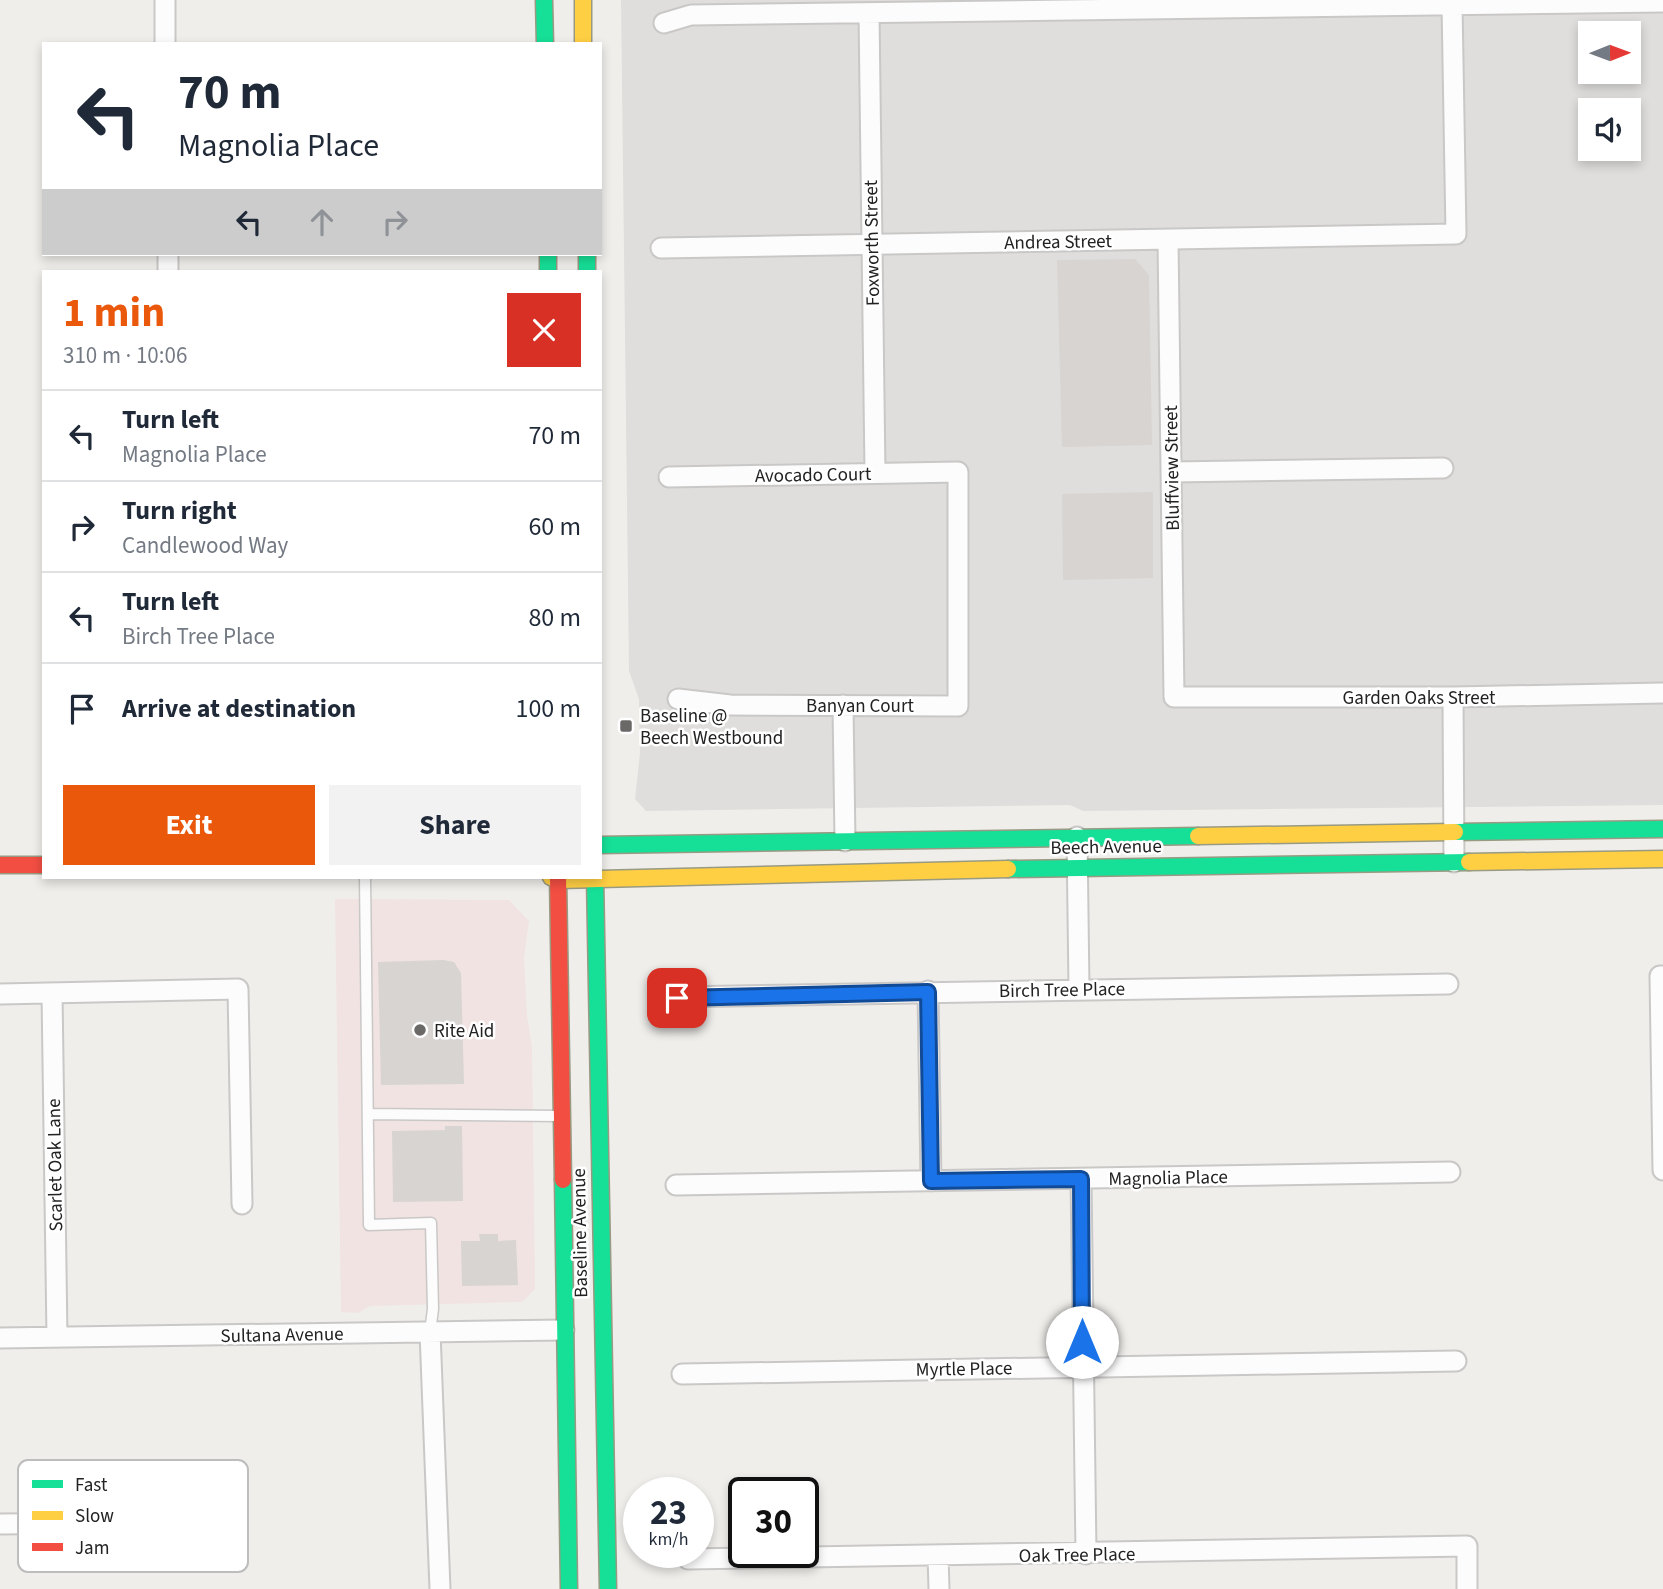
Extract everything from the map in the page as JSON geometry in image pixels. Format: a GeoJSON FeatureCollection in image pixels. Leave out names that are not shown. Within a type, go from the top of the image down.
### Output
{"type":"FeatureCollection","features":[{"type":"Feature","properties":{"kind":"main road"},"geometry":{"type":"LineString","coordinates":[[544,0],[545,42]]}},
{"type":"Feature","properties":{"kind":"main road"},"geometry":{"type":"LineString","coordinates":[[583,0],[583,42]]}},
{"type":"Feature","properties":{"kind":"main road","name":"Beech Avenue"},"geometry":{"type":"LineString","coordinates":[[602,845],[1663,829]]}},
{"type":"Feature","properties":{"kind":"main road","name":"Beech Avenue"},"geometry":{"type":"LineString","coordinates":[[602,877],[1663,859]]}},
{"type":"Feature","properties":{"kind":"main road"},"geometry":{"type":"LineString","coordinates":[[0,865],[42,865]]}},
{"type":"Feature","properties":{"kind":"main road","name":"Baseline Avenue"},"geometry":{"type":"LineString","coordinates":[[556,879],[569,1589]]}},
{"type":"Feature","properties":{"kind":"main road","name":"Baseline Avenue"},"geometry":{"type":"LineString","coordinates":[[595,879],[608,1589]]}},
{"type":"Feature","properties":{"kind":"street"},"geometry":{"type":"LineString","coordinates":[[165,0],[165,42]]}},
{"type":"Feature","properties":{"kind":"street"},"geometry":{"type":"LineString","coordinates":[[664,23],[691,15],[869,13],[999,6],[1663,2]]}},
{"type":"Feature","properties":{"kind":"street","name":"Andrea Street"},"geometry":{"type":"LineString","coordinates":[[661,248],[1456,234],[1452,5]]}},
{"type":"Feature","properties":{"kind":"street","name":"Foxworth Street"},"geometry":{"type":"LineString","coordinates":[[869,13],[875,473]]}},
{"type":"Feature","properties":{"kind":"street","name":"Bluffview Street"},"geometry":{"type":"LineString","coordinates":[[1168,240],[1174,697]]}},
{"type":"Feature","properties":{"kind":"street"},"geometry":{"type":"LineString","coordinates":[[1171,471],[1443,468]]}},
{"type":"Feature","properties":{"kind":"street","name":"Avocado Court"},"geometry":{"type":"LineString","coordinates":[[669,477],[958,472],[958,706]]}},
{"type":"Feature","properties":{"kind":"street","name":"Garden Oaks Street"},"geometry":{"type":"LineString","coordinates":[[1174,697],[1453,697],[1663,693]]}},
{"type":"Feature","properties":{"kind":"street"},"geometry":{"type":"LineString","coordinates":[[1453,697],[1454,862]]}},
{"type":"Feature","properties":{"kind":"street","name":"Banyan Court"},"geometry":{"type":"LineString","coordinates":[[678,699],[730,705],[958,706]]}},
{"type":"Feature","properties":{"kind":"street"},"geometry":{"type":"LineString","coordinates":[[843,705],[845,841]]}},
{"type":"Feature","properties":{"kind":"street"},"geometry":{"type":"LineString","coordinates":[[1077,837],[1079,989]]}},
{"type":"Feature","properties":{"kind":"street"},"geometry":{"type":"LineString","coordinates":[[1661,976],[1663,1170]]}},
{"type":"Feature","properties":{"kind":"street","name":"Birch Tree Place"},"geometry":{"type":"LineString","coordinates":[[677,998],[1448,984]]}},
{"type":"Feature","properties":{"kind":"street"},"geometry":{"type":"LineString","coordinates":[[0,994],[237,989],[242,1204]]}},
{"type":"Feature","properties":{"kind":"street"},"geometry":{"type":"LineString","coordinates":[[928,992],[931,1181]]}},
{"type":"Feature","properties":{"kind":"street","name":"Scarlet Oak Lane"},"geometry":{"type":"LineString","coordinates":[[52,993],[57,1337]]}},
{"type":"Feature","properties":{"kind":"street","name":"Magnolia Place"},"geometry":{"type":"LineString","coordinates":[[676,1185],[1450,1172]]}},
{"type":"Feature","properties":{"kind":"street"},"geometry":{"type":"LineString","coordinates":[[1081,1179],[1086,1554]]}},
{"type":"Feature","properties":{"kind":"street","name":"Sultana Avenue"},"geometry":{"type":"LineString","coordinates":[[0,1338],[564,1330]]}},
{"type":"Feature","properties":{"kind":"street"},"geometry":{"type":"LineString","coordinates":[[430,1332],[440,1589]]}},
{"type":"Feature","properties":{"kind":"street","name":"Myrtle Place"},"geometry":{"type":"LineString","coordinates":[[682,1374],[1455,1361]]}},
{"type":"Feature","properties":{"kind":"street"},"geometry":{"type":"LineString","coordinates":[[0,1524],[18,1524]]}},
{"type":"Feature","properties":{"kind":"street","name":"Oak Tree Place"},"geometry":{"type":"LineString","coordinates":[[714,1559],[1467,1546],[1467,1589]]}},
{"type":"Feature","properties":{"kind":"street"},"geometry":{"type":"LineString","coordinates":[[938,1555],[939,1589]]}},
{"type":"Feature","properties":{"kind":"lane"},"geometry":{"type":"LineString","coordinates":[[365,879],[369,1225],[431,1223],[433,1308],[430,1332]]}},
{"type":"Feature","properties":{"kind":"lane"},"geometry":{"type":"LineString","coordinates":[[368,1114],[562,1116]]}},
{"type":"Feature","properties":{"kind":"shaded area"},"geometry":{"type":"Polygon","coordinates":[[[621,0],[1663,0],[1663,805],[1083,811],[1070,805],[646,811],[635,799],[640,753],[639,699],[629,671],[621,0]]]}},
{"type":"Feature","properties":{"kind":"shaded area"},"geometry":{"type":"Polygon","coordinates":[[[335,899],[509,900],[529,921],[524,958],[527,1016],[532,1047],[535,1289],[522,1302],[370,1306],[358,1313],[341,1312],[335,899]]]}},
{"type":"Feature","properties":{"kind":"building"},"geometry":{"type":"Polygon","coordinates":[[[1135,259],[1149,275],[1152,445],[1062,447],[1057,260],[1135,259]]]}},
{"type":"Feature","properties":{"kind":"building"},"geometry":{"type":"Polygon","coordinates":[[[1153,492],[1153,578],[1063,580],[1062,494],[1153,492]]]}},
{"type":"Feature","properties":{"kind":"building"},"geometry":{"type":"Polygon","coordinates":[[[378,962],[454,962],[461,973],[464,1084],[381,1085],[378,962]]]}},
{"type":"Feature","properties":{"kind":"building"},"geometry":{"type":"Polygon","coordinates":[[[445,1126],[462,1126],[463,1201],[393,1202],[392,1131],[445,1130],[445,1126]]]}},
{"type":"Feature","properties":{"kind":"building"},"geometry":{"type":"Polygon","coordinates":[[[479,1234],[498,1234],[498,1241],[516,1240],[518,1285],[462,1286],[461,1241],[480,1241],[479,1234]]]}},
{"type":"Feature","properties":{"kind":"traffic: fast"},"geometry":{"type":"LineString","coordinates":[[544,0],[545,42]]}},
{"type":"Feature","properties":{"kind":"traffic: fast"},"geometry":{"type":"LineString","coordinates":[[548,256],[548,270]]}},
{"type":"Feature","properties":{"kind":"traffic: fast"},"geometry":{"type":"LineString","coordinates":[[587,256],[587,270]]}},
{"type":"Feature","properties":{"kind":"traffic: fast"},"geometry":{"type":"LineString","coordinates":[[1455,832],[1663,829]]}},
{"type":"Feature","properties":{"kind":"traffic: fast"},"geometry":{"type":"LineString","coordinates":[[602,845],[1198,836]]}},
{"type":"Feature","properties":{"kind":"traffic: fast"},"geometry":{"type":"LineString","coordinates":[[1008,869],[1469,862]]}},
{"type":"Feature","properties":{"kind":"traffic: fast"},"geometry":{"type":"LineString","coordinates":[[595,879],[608,1589]]}},
{"type":"Feature","properties":{"kind":"traffic: fast"},"geometry":{"type":"LineString","coordinates":[[563,1180],[569,1589]]}},
{"type":"Feature","properties":{"kind":"traffic: slow"},"geometry":{"type":"LineString","coordinates":[[583,0],[583,42]]}},
{"type":"Feature","properties":{"kind":"traffic: slow"},"geometry":{"type":"LineString","coordinates":[[1198,836],[1455,832]]}},
{"type":"Feature","properties":{"kind":"traffic: slow"},"geometry":{"type":"LineString","coordinates":[[1469,862],[1663,859]]}},
{"type":"Feature","properties":{"kind":"traffic: slow"},"geometry":{"type":"LineString","coordinates":[[602,879],[1008,869]]}},
{"type":"Feature","properties":{"kind":"traffic: slow"},"geometry":{"type":"LineString","coordinates":[[556,879],[599,879]]}},
{"type":"Feature","properties":{"kind":"traffic: jam"},"geometry":{"type":"LineString","coordinates":[[0,865],[42,865]]}},
{"type":"Feature","properties":{"kind":"traffic: jam"},"geometry":{"type":"LineString","coordinates":[[558,879],[563,1180]]}},
{"type":"Feature","properties":{"kind":"place","name":"Baseline @ Beech Westbound"},"geometry":{"type":"Point","coordinates":[626,726]}},
{"type":"Feature","properties":{"kind":"place","name":"Rite Aid"},"geometry":{"type":"Point","coordinates":[420,1030]}},
{"type":"Feature","properties":{"kind":"route"},"geometry":{"type":"LineString","coordinates":[[677,998],[928,992],[931,1181],[1081,1179],[1082,1342]]}}]}
